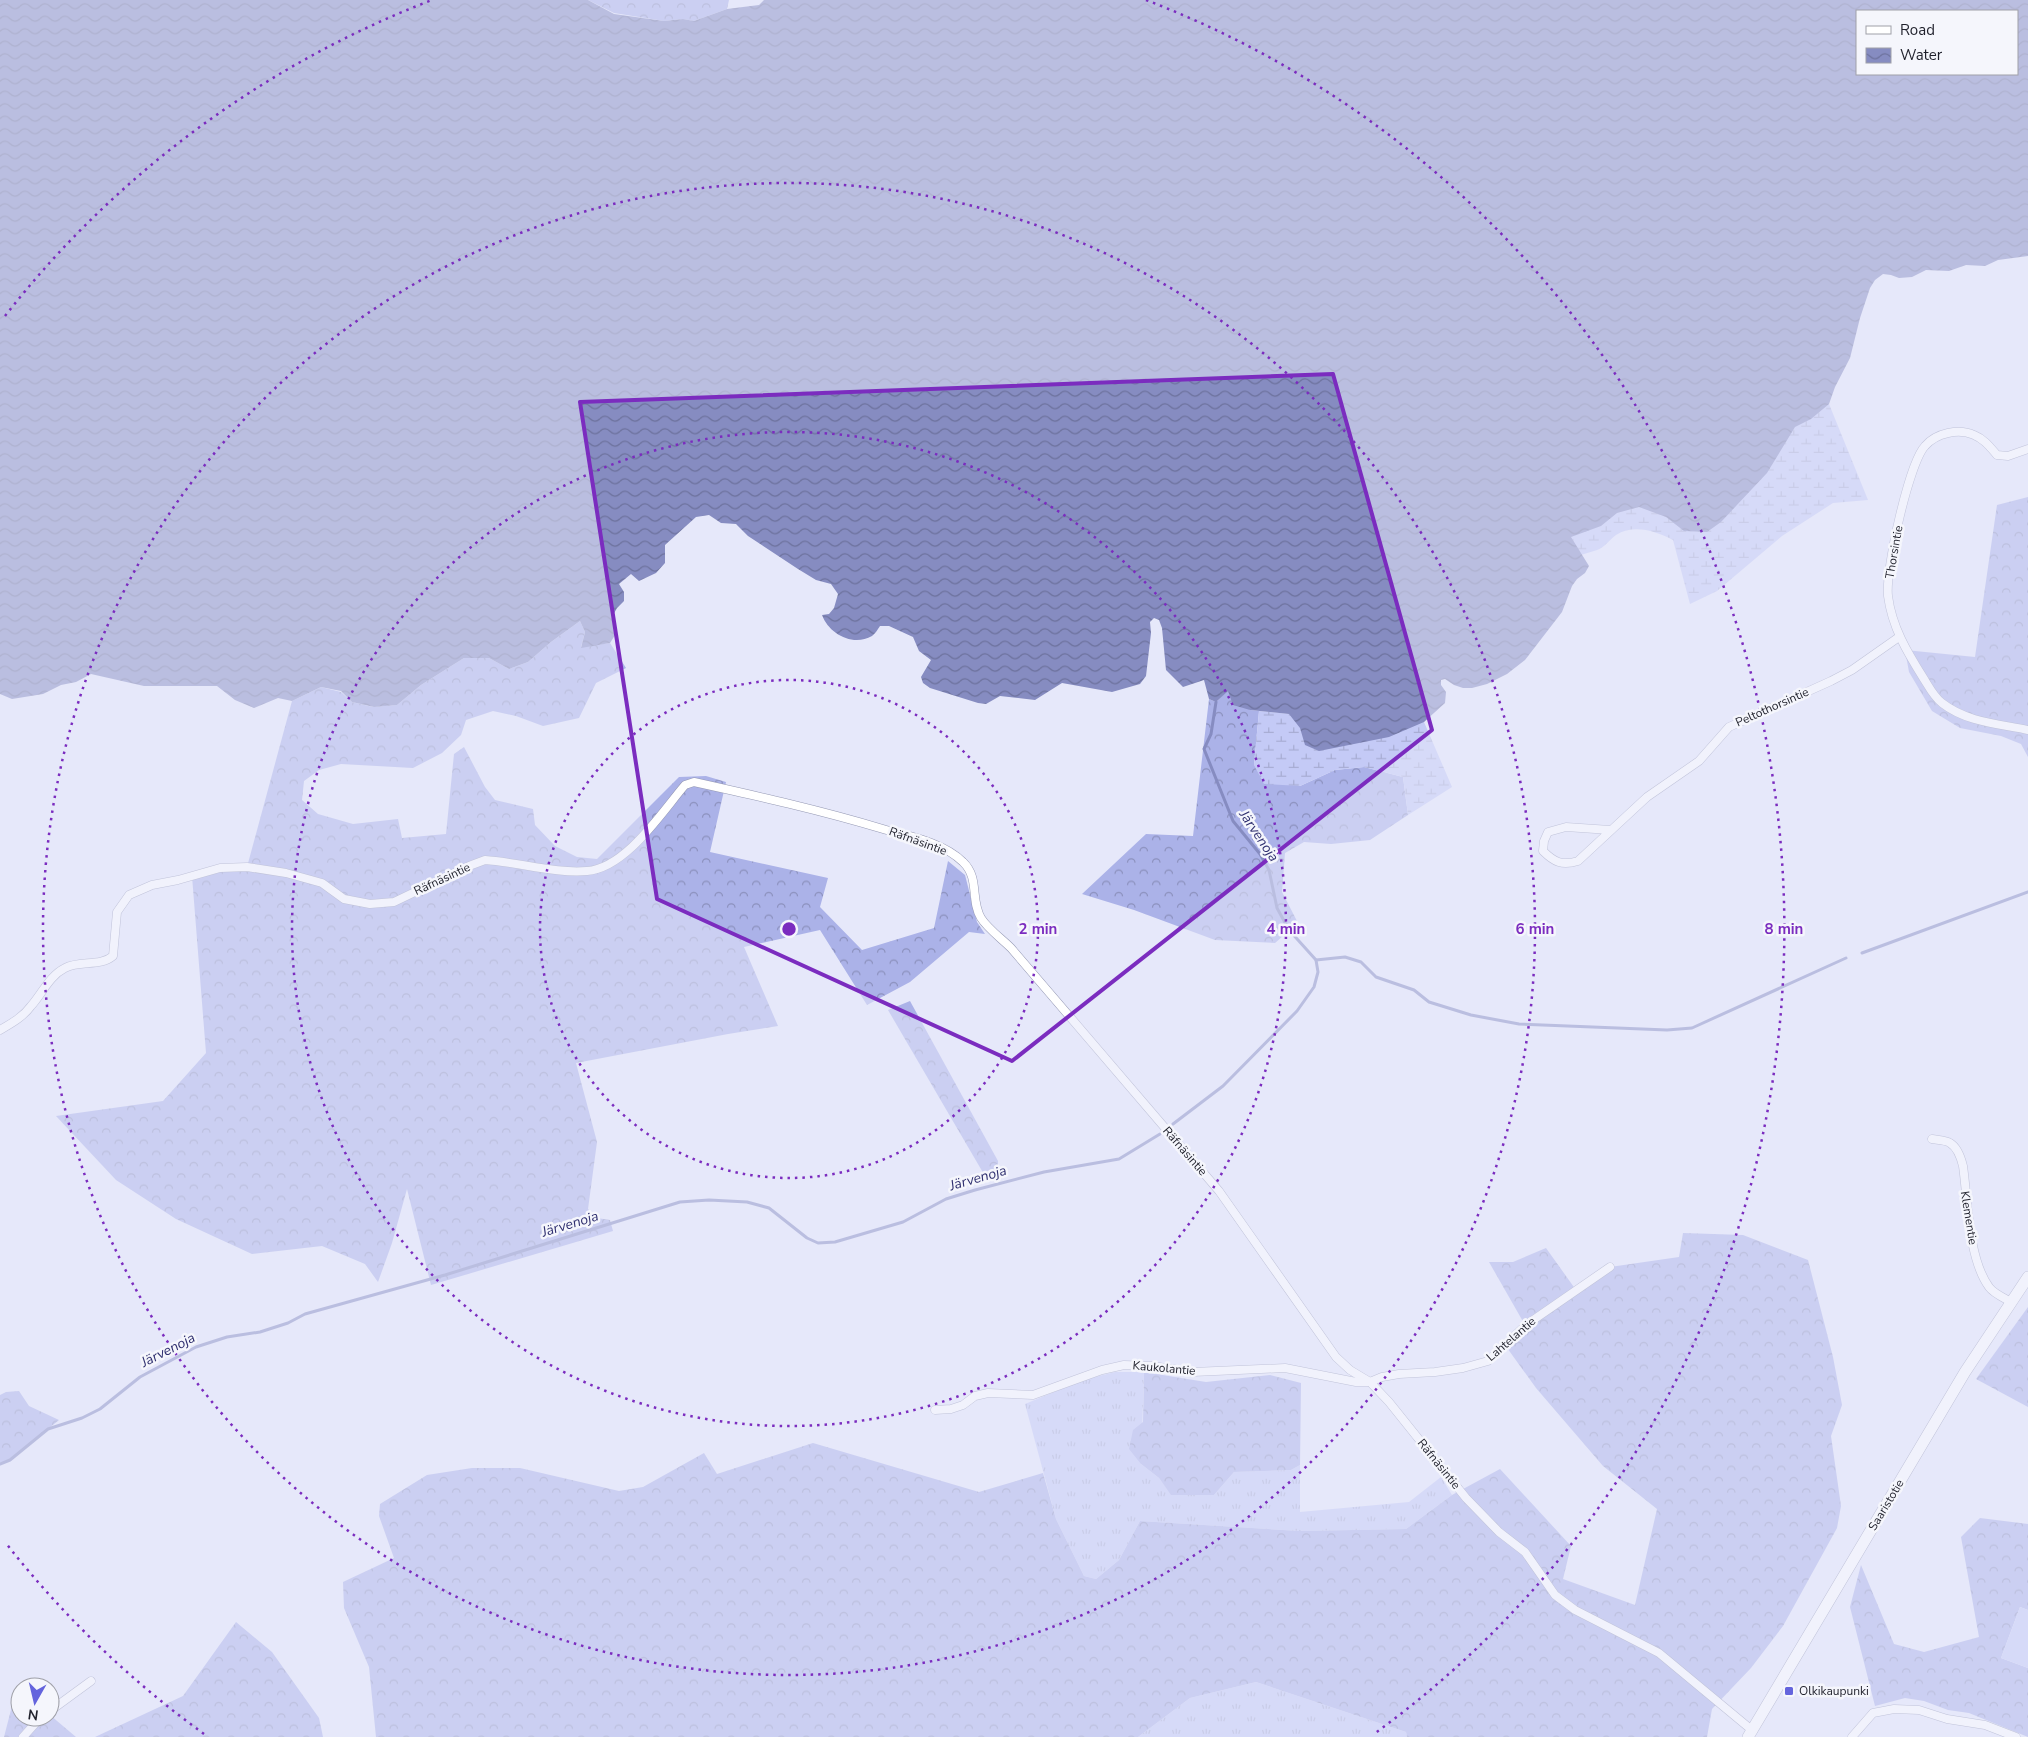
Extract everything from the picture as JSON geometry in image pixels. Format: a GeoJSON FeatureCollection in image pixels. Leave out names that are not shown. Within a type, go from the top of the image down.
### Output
{"type":"FeatureCollection","features":[{"type":"Feature","properties":{"kind":"main road","name":"Saaristotie"},"geometry":{"type":"LineString","coordinates":[[1751,1734],[1950,1397],[2028,1277]]}},
{"type":"Feature","properties":{"kind":"street","name":"Thorsintie"},"geometry":{"type":"LineString","coordinates":[[2028,449],[2008,456],[1997,455],[1987,443],[1974,435],[1961,432],[1946,433],[1932,439],[1924,447],[1915,465],[1895,535],[1889,569],[1888,594],[1899,637],[1905,650],[1932,693],[1941,703],[1972,719],[2028,730]]}},
{"type":"Feature","properties":{"kind":"street","name":"Peltothorsintie"},"geometry":{"type":"LineString","coordinates":[[1610,830],[1566,828],[1548,832],[1544,841],[1543,851],[1559,863],[1578,862],[1647,797],[1699,761],[1729,727],[1831,681],[1864,662],[1899,637]]}},
{"type":"Feature","properties":{"kind":"street","name":"Räfnäsintie"},"geometry":{"type":"LineString","coordinates":[[0,1030],[20,1018],[31,1007],[51,979],[65,968],[91,962],[106,962],[113,956],[117,912],[129,895],[152,885],[220,868],[247,867],[286,872],[322,883],[344,899],[370,904],[394,902],[485,860],[506,861],[553,869],[587,871],[607,867],[623,855],[646,832],[685,785],[694,782],[841,816],[950,852],[964,862],[974,877],[976,902],[981,918],[1011,948],[1219,1191],[1336,1357],[1350,1370],[1370,1382],[1389,1402],[1466,1498],[1499,1532],[1525,1552],[1556,1595],[1575,1610],[1659,1653],[1751,1734]]}},
{"type":"Feature","properties":{"kind":"street","name":"Klementie"},"geometry":{"type":"LineString","coordinates":[[1932,1139],[1950,1142],[1959,1153],[1963,1166],[1964,1190],[1979,1265],[1989,1288],[2011,1302]]}},
{"type":"Feature","properties":{"kind":"street","name":"Lahtelantie"},"geometry":{"type":"LineString","coordinates":[[1370,1382],[1382,1377],[1463,1368],[1488,1361],[1533,1319],[1610,1267]]}},
{"type":"Feature","properties":{"kind":"street","name":"Kaukolantie"},"geometry":{"type":"LineString","coordinates":[[935,1410],[951,1410],[975,1396],[988,1393],[1033,1396],[1102,1370],[1124,1365],[1152,1366],[1193,1372],[1285,1368],[1340,1381],[1370,1382]]}},
{"type":"Feature","properties":{"kind":"street"},"geometry":{"type":"LineString","coordinates":[[60,1704],[91,1681]]}},
{"type":"Feature","properties":{"kind":"street"},"geometry":{"type":"LineString","coordinates":[[1852,1737],[1873,1713],[1906,1708],[1947,1719],[1985,1725],[2016,1737]]}},
{"type":"Feature","properties":{"kind":"street"},"geometry":{"type":"LineString","coordinates":[[23,1737],[32,1727]]}},
{"type":"Feature","properties":{"kind":"highlighted area"},"geometry":{"type":"Polygon","coordinates":[[[1333,374],[1432,730],[1012,1061],[657,899],[580,402],[1333,374]]]}},
{"type":"Feature","properties":{"kind":"green space"},"geometry":{"type":"Polygon","coordinates":[[[588,0],[729,0],[727,9],[694,21],[683,19],[664,21],[614,13],[588,0]]]}},
{"type":"Feature","properties":{"kind":"green space"},"geometry":{"type":"Polygon","coordinates":[[[1807,368],[1829,404],[1868,500],[1833,503],[1782,536],[1717,591],[1690,604],[1673,540],[1666,537],[1644,530],[1630,530],[1616,535],[1600,549],[1581,555],[1550,520],[1807,368]]]}},
{"type":"Feature","properties":{"kind":"green space"},"geometry":{"type":"Polygon","coordinates":[[[2028,497],[2028,757],[2021,744],[2001,736],[1960,728],[1932,711],[1909,672],[1905,650],[1975,657],[1997,505],[2028,497]]]}},
{"type":"Feature","properties":{"kind":"green space"},"geometry":{"type":"Polygon","coordinates":[[[580,621],[585,632],[581,647],[610,643],[626,668],[596,683],[579,718],[543,726],[516,716],[493,711],[466,720],[461,735],[442,753],[413,768],[341,764],[319,770],[304,781],[302,800],[318,814],[353,824],[398,819],[402,838],[446,834],[454,754],[464,747],[485,787],[495,800],[533,809],[535,825],[555,846],[577,857],[597,859],[679,777],[706,776],[726,782],[710,852],[828,878],[820,907],[862,950],[934,928],[948,861],[965,875],[977,922],[985,934],[969,932],[910,982],[867,1005],[820,930],[744,947],[778,1026],[576,1063],[597,1142],[588,1209],[597,1218],[610,1220],[613,1231],[431,1285],[407,1189],[392,1243],[378,1282],[365,1264],[322,1246],[252,1254],[176,1219],[116,1180],[56,1116],[163,1101],[206,1053],[192,876],[247,867],[292,701],[321,687],[341,692],[352,702],[373,707],[397,705],[421,685],[464,658],[489,658],[509,669],[528,662],[580,621]]]}},
{"type":"Feature","properties":{"kind":"green space"},"geometry":{"type":"Polygon","coordinates":[[[1228,690],[1250,710],[1259,711],[1254,765],[1300,786],[1335,770],[1364,767],[1403,777],[1408,815],[1370,840],[1331,844],[1304,842],[1285,853],[1282,892],[1298,923],[1275,943],[1215,940],[1134,910],[1082,894],[1146,834],[1193,836],[1209,699],[1216,702],[1228,690]]]}},
{"type":"Feature","properties":{"kind":"green space"},"geometry":{"type":"Polygon","coordinates":[[[1259,711],[1289,714],[1403,712],[1424,722],[1452,787],[1408,815],[1403,777],[1364,767],[1335,770],[1300,786],[1264,784],[1254,765],[1259,711]]]}},
{"type":"Feature","properties":{"kind":"green space"},"geometry":{"type":"Polygon","coordinates":[[[910,1001],[998,1161],[998,1176],[992,1180],[985,1176],[888,1010],[910,1001]]]}},
{"type":"Feature","properties":{"kind":"green space"},"geometry":{"type":"Polygon","coordinates":[[[1683,1233],[1743,1235],[1808,1260],[1833,1357],[1842,1405],[1831,1436],[1841,1506],[1837,1528],[1783,1626],[1751,1668],[1712,1709],[1707,1737],[1407,1737],[1406,1732],[1256,1682],[1190,1698],[1138,1737],[376,1737],[369,1667],[344,1608],[343,1582],[394,1558],[379,1516],[380,1504],[427,1475],[472,1468],[520,1468],[619,1491],[643,1487],[704,1453],[717,1474],[813,1443],[979,1492],[1043,1473],[1056,1519],[1084,1576],[1096,1579],[1119,1560],[1140,1521],[1300,1531],[1406,1529],[1452,1495],[1500,1469],[1571,1546],[1563,1579],[1635,1605],[1657,1509],[1603,1466],[1536,1388],[1505,1345],[1525,1325],[1489,1262],[1513,1262],[1546,1248],[1576,1290],[1610,1267],[1679,1257],[1683,1233]]]}},
{"type":"Feature","properties":{"kind":"green space"},"geometry":{"type":"Polygon","coordinates":[[[2028,1307],[2028,1407],[1976,1379],[2028,1307]]]}},
{"type":"Feature","properties":{"kind":"green space"},"geometry":{"type":"Polygon","coordinates":[[[1115,1372],[1144,1372],[1141,1464],[1159,1478],[1171,1494],[1214,1495],[1234,1472],[1291,1470],[1300,1465],[1300,1512],[1409,1502],[1441,1477],[1452,1495],[1406,1529],[1300,1531],[1140,1521],[1119,1560],[1096,1579],[1084,1576],[1056,1519],[1025,1404],[1083,1380],[1115,1372]]]}},
{"type":"Feature","properties":{"kind":"green space"},"geometry":{"type":"Polygon","coordinates":[[[1144,1372],[1206,1382],[1270,1375],[1301,1383],[1300,1465],[1291,1470],[1234,1472],[1214,1495],[1171,1495],[1159,1478],[1141,1464],[1129,1449],[1133,1430],[1143,1422],[1144,1372]]]}},
{"type":"Feature","properties":{"kind":"green space"},"geometry":{"type":"Polygon","coordinates":[[[19,1391],[29,1406],[59,1420],[10,1460],[0,1463],[0,1395],[6,1392],[19,1391]]]}},
{"type":"Feature","properties":{"kind":"green space"},"geometry":{"type":"Polygon","coordinates":[[[1980,1518],[2028,1524],[2028,1610],[2020,1607],[2001,1658],[2028,1668],[2028,1737],[1969,1713],[1948,1710],[1924,1701],[1905,1698],[1875,1706],[1850,1607],[1861,1565],[1894,1644],[1924,1652],[1979,1637],[1961,1537],[1980,1518]]]}},
{"type":"Feature","properties":{"kind":"green space"},"geometry":{"type":"Polygon","coordinates":[[[2020,1607],[2028,1610],[2028,1668],[2001,1658],[2020,1607]]]}},
{"type":"Feature","properties":{"kind":"green space"},"geometry":{"type":"Polygon","coordinates":[[[236,1622],[272,1652],[319,1718],[323,1737],[95,1737],[183,1696],[236,1622]]]}},
{"type":"Feature","properties":{"kind":"green space"},"geometry":{"type":"Polygon","coordinates":[[[1256,1682],[1406,1732],[1407,1737],[1138,1737],[1190,1698],[1256,1682]]]}},
{"type":"Feature","properties":{"kind":"green space"},"geometry":{"type":"Polygon","coordinates":[[[10,1714],[10,1727],[60,1727],[60,1723],[76,1737],[4,1737],[10,1714]]]}},
{"type":"Feature","properties":{"kind":"water"},"geometry":{"type":"Polygon","coordinates":[[[0,0],[588,0],[614,14],[664,21],[683,19],[694,21],[727,9],[759,5],[764,0],[2028,0],[2028,256],[1998,260],[1985,266],[1966,265],[1949,271],[1926,270],[1912,277],[1899,278],[1883,274],[1875,280],[1870,288],[1860,318],[1850,358],[1835,387],[1829,404],[1811,419],[1795,427],[1767,473],[1721,522],[1707,532],[1684,531],[1666,517],[1639,507],[1617,513],[1601,526],[1571,537],[1589,566],[1572,586],[1562,612],[1525,660],[1507,674],[1487,684],[1472,688],[1463,688],[1445,679],[1441,680],[1441,685],[1446,692],[1445,703],[1424,722],[1389,737],[1319,751],[1305,745],[1300,728],[1289,714],[1250,710],[1233,705],[1228,691],[1216,702],[1209,699],[1204,680],[1183,687],[1166,670],[1162,628],[1159,620],[1154,618],[1150,622],[1151,633],[1146,676],[1140,684],[1112,692],[1062,683],[1035,700],[1000,696],[986,704],[930,688],[923,683],[921,677],[931,660],[919,651],[913,637],[889,626],[880,626],[872,636],[865,639],[857,640],[842,637],[830,628],[822,615],[829,614],[834,608],[838,594],[831,584],[816,580],[798,569],[748,536],[736,524],[721,523],[709,515],[696,517],[665,545],[665,563],[656,573],[639,581],[631,574],[619,584],[624,592],[624,601],[612,617],[617,632],[610,643],[581,648],[585,632],[580,621],[528,662],[509,669],[489,658],[464,658],[421,685],[397,705],[374,707],[352,702],[341,691],[321,687],[292,701],[278,698],[254,708],[235,700],[217,686],[144,686],[91,674],[76,682],[61,685],[43,694],[12,699],[0,694],[0,0]]]}},
{"type":"Feature","properties":{"kind":"waterway","name":"Järvenoja"},"geometry":{"type":"LineString","coordinates":[[1173,1124],[1223,1086],[1297,1011],[1314,987],[1318,972],[1316,960],[1289,930],[1277,908],[1269,870],[1260,854],[1233,821],[1204,749],[1211,734],[1216,702]]}},
{"type":"Feature","properties":{"kind":"waterway"},"geometry":{"type":"LineString","coordinates":[[1862,953],[2028,892]]}},
{"type":"Feature","properties":{"kind":"waterway"},"geometry":{"type":"LineString","coordinates":[[1316,960],[1345,957],[1361,962],[1376,977],[1414,990],[1429,1002],[1471,1015],[1519,1024],[1667,1030],[1692,1028],[1846,958]]}},
{"type":"Feature","properties":{"kind":"waterway","name":"Järvenoja"},"geometry":{"type":"LineString","coordinates":[[0,1464],[10,1460],[48,1429],[82,1418],[100,1409],[140,1377],[196,1347],[227,1337],[260,1332],[288,1323],[305,1314],[445,1275],[680,1202],[709,1200],[747,1202],[769,1208],[807,1238],[818,1243],[835,1242],[903,1222],[946,1199],[975,1190],[1044,1172],[1119,1159],[1160,1134]]}},
{"type":"Feature","properties":{"kind":"place","name":"Olkikaupunki"},"geometry":{"type":"Point","coordinates":[1789,1691]}}]}
